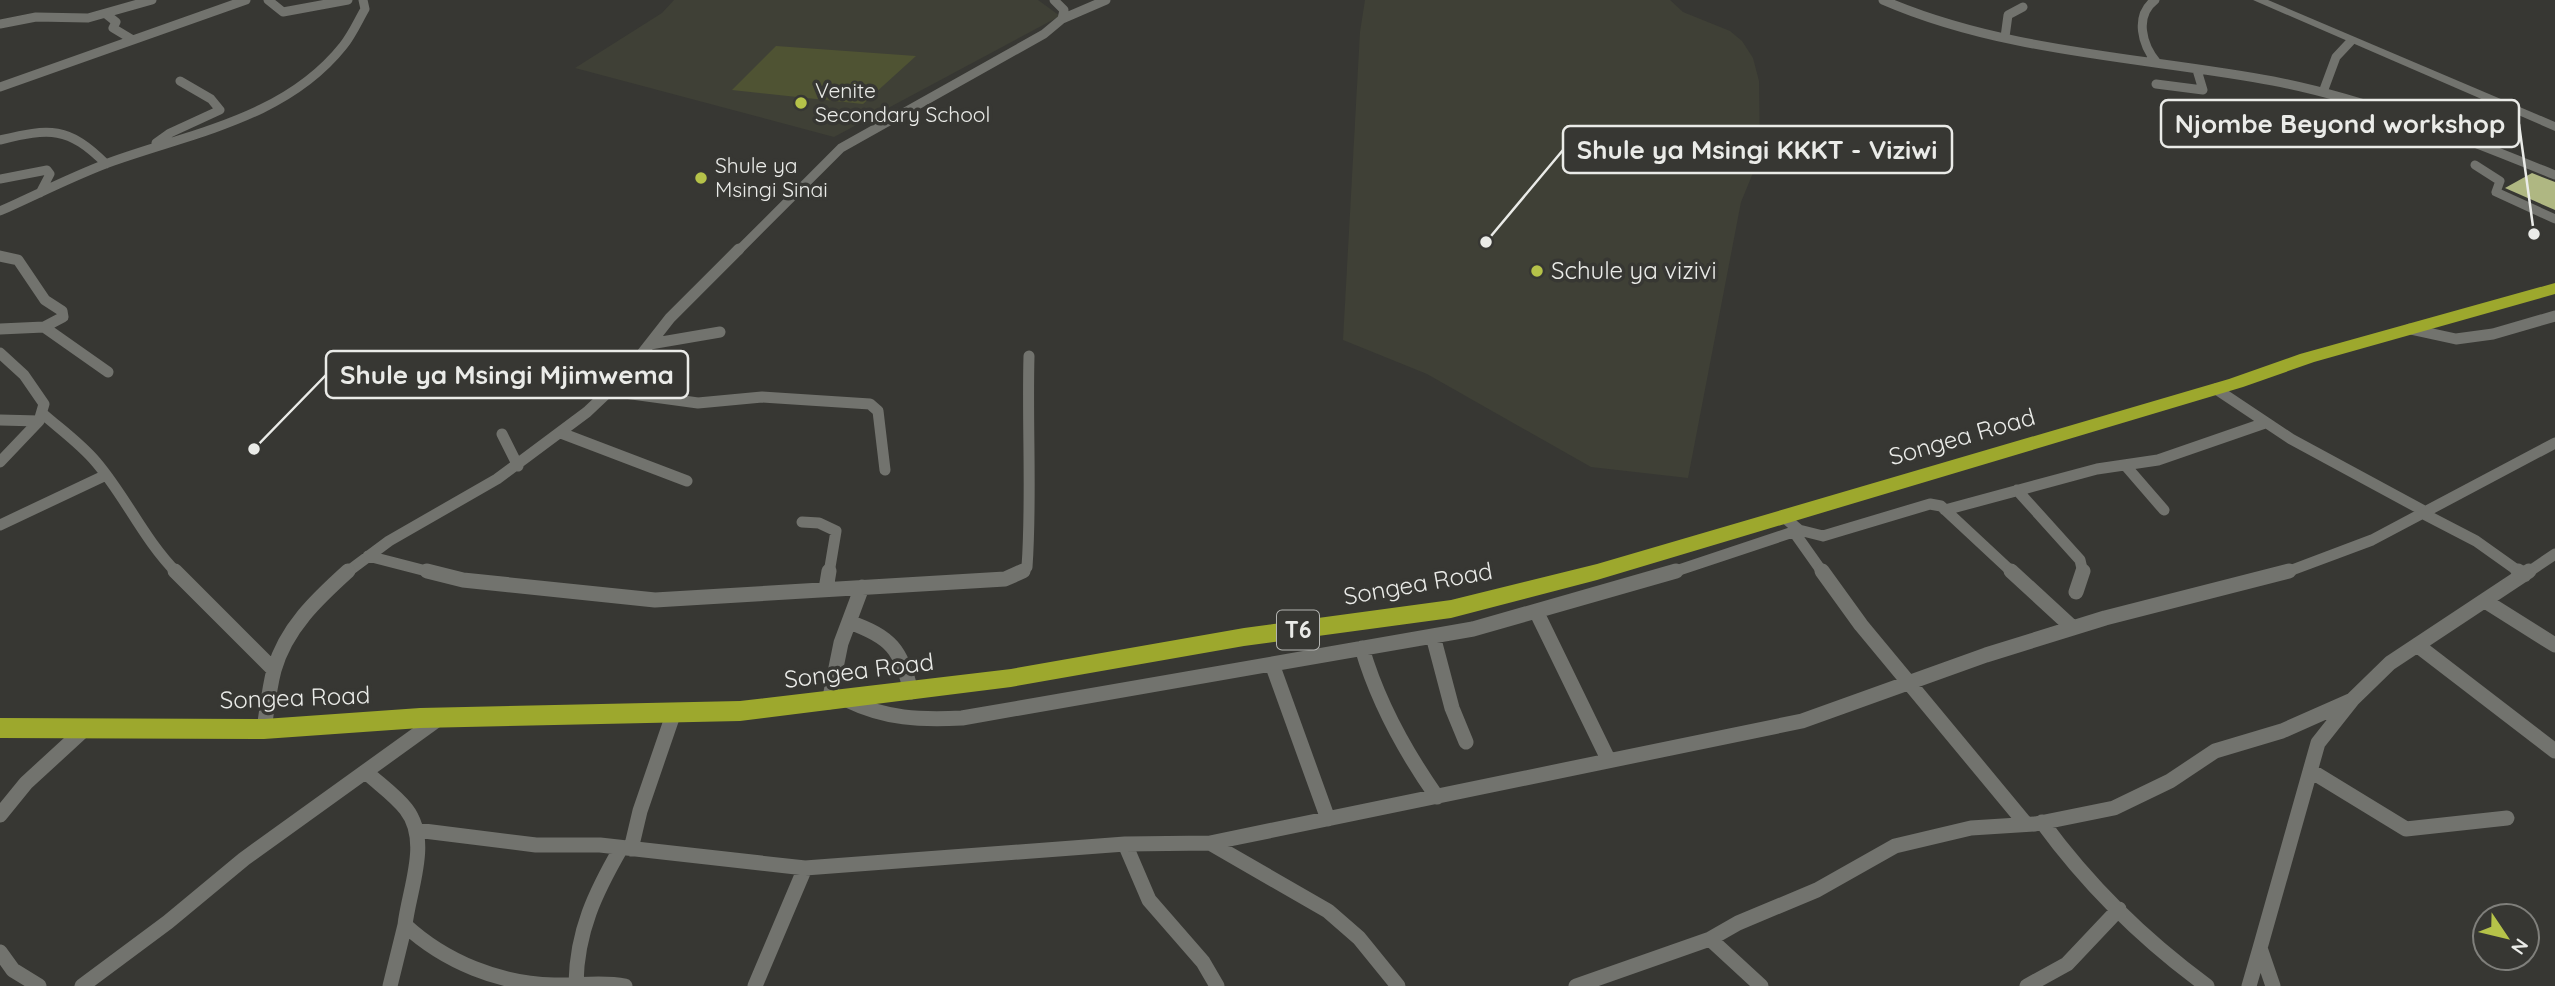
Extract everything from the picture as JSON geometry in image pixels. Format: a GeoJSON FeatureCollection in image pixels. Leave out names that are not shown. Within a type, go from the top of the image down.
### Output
{"type":"FeatureCollection","features":[{"type":"Feature","properties":{"kind":"highway","name":"Songea Road"},"geometry":{"type":"LineString","coordinates":[[0,728],[264,729],[440,717],[740,711],[1011,678],[1244,637],[1451,609],[1792,527],[2307,358],[2555,288]]}},
{"type":"Feature","properties":{"kind":"street"},"geometry":{"type":"LineString","coordinates":[[0,24],[36,17],[88,18],[152,0]]}},
{"type":"Feature","properties":{"kind":"street"},"geometry":{"type":"LineString","coordinates":[[0,88],[246,0]]}},
{"type":"Feature","properties":{"kind":"street"},"geometry":{"type":"LineString","coordinates":[[268,0],[283,12],[348,0]]}},
{"type":"Feature","properties":{"kind":"street"},"geometry":{"type":"LineString","coordinates":[[0,211],[106,164],[238,120],[310,82],[330,65],[346,44],[365,9],[363,0]]}},
{"type":"Feature","properties":{"kind":"street"},"geometry":{"type":"LineString","coordinates":[[1054,0],[1064,10],[1062,19]]}},
{"type":"Feature","properties":{"kind":"street"},"geometry":{"type":"LineString","coordinates":[[264,729],[274,670],[287,639],[313,603],[368,556],[517,466],[610,391],[670,318],[841,148],[1034,39],[1062,19],[1106,0]]}},
{"type":"Feature","properties":{"kind":"street"},"geometry":{"type":"LineString","coordinates":[[1883,0],[1942,24],[2039,45],[2323,92],[2555,175]]}},
{"type":"Feature","properties":{"kind":"street"},"geometry":{"type":"LineString","coordinates":[[2155,0],[2144,8],[2141,18],[2144,48],[2157,63]]}},
{"type":"Feature","properties":{"kind":"street"},"geometry":{"type":"LineString","coordinates":[[2259,0],[2555,127]]}},
{"type":"Feature","properties":{"kind":"street"},"geometry":{"type":"LineString","coordinates":[[2005,37],[2008,15],[2023,7]]}},
{"type":"Feature","properties":{"kind":"street"},"geometry":{"type":"LineString","coordinates":[[106,14],[116,22],[113,28],[133,40]]}},
{"type":"Feature","properties":{"kind":"street"},"geometry":{"type":"LineString","coordinates":[[2323,92],[2336,57],[2351,40]]}},
{"type":"Feature","properties":{"kind":"street"},"geometry":{"type":"LineString","coordinates":[[2156,84],[2203,90],[2196,74],[2197,70]]}},
{"type":"Feature","properties":{"kind":"street"},"geometry":{"type":"LineString","coordinates":[[2329,77],[2357,102]]}},
{"type":"Feature","properties":{"kind":"street"},"geometry":{"type":"LineString","coordinates":[[152,148],[170,134],[220,110],[211,99],[180,81]]}},
{"type":"Feature","properties":{"kind":"street"},"geometry":{"type":"LineString","coordinates":[[0,140],[50,130],[68,131],[106,164]]}},
{"type":"Feature","properties":{"kind":"street"},"geometry":{"type":"LineString","coordinates":[[2475,165],[2500,181],[2495,190],[2501,195],[2555,219]]}},
{"type":"Feature","properties":{"kind":"street"},"geometry":{"type":"LineString","coordinates":[[0,179],[47,170],[50,174],[48,181],[40,193]]}},
{"type":"Feature","properties":{"kind":"street"},"geometry":{"type":"LineString","coordinates":[[0,256],[18,260],[46,300],[62,311],[63,317],[44,327],[0,329]]}},
{"type":"Feature","properties":{"kind":"street"},"geometry":{"type":"LineString","coordinates":[[2410,329],[2455,339],[2493,334],[2555,316]]}},
{"type":"Feature","properties":{"kind":"street"},"geometry":{"type":"LineString","coordinates":[[44,327],[108,372]]}},
{"type":"Feature","properties":{"kind":"street"},"geometry":{"type":"LineString","coordinates":[[650,344],[720,332]]}},
{"type":"Feature","properties":{"kind":"street"},"geometry":{"type":"LineString","coordinates":[[0,353],[38,393],[44,404],[41,417],[0,462]]}},
{"type":"Feature","properties":{"kind":"street"},"geometry":{"type":"LineString","coordinates":[[368,556],[463,580],[617,597],[702,599],[1005,579],[1017,576],[1027,567],[1031,506],[1027,448],[1029,356]]}},
{"type":"Feature","properties":{"kind":"street"},"geometry":{"type":"LineString","coordinates":[[2216,389],[2265,422],[2476,541],[2525,575]]}},
{"type":"Feature","properties":{"kind":"street"},"geometry":{"type":"LineString","coordinates":[[610,391],[698,403],[762,397],[870,404],[878,411],[886,470]]}},
{"type":"Feature","properties":{"kind":"street"},"geometry":{"type":"LineString","coordinates":[[0,420],[41,417],[95,460],[158,554],[274,670]]}},
{"type":"Feature","properties":{"kind":"street"},"geometry":{"type":"LineString","coordinates":[[1945,510],[2125,464],[2158,460],[2265,422]]}},
{"type":"Feature","properties":{"kind":"street"},"geometry":{"type":"LineString","coordinates":[[561,433],[687,481]]}},
{"type":"Feature","properties":{"kind":"street"},"geometry":{"type":"LineString","coordinates":[[502,435],[517,466]]}},
{"type":"Feature","properties":{"kind":"street"},"geometry":{"type":"LineString","coordinates":[[416,830],[536,845],[626,848],[805,868],[1125,844],[1210,843],[1515,783],[1608,759],[1765,730],[1908,684],[1926,674],[2073,628],[2272,577],[2372,541],[2555,443]]}},
{"type":"Feature","properties":{"kind":"street"},"geometry":{"type":"LineString","coordinates":[[2125,464],[2164,510]]}},
{"type":"Feature","properties":{"kind":"street"},"geometry":{"type":"LineString","coordinates":[[0,525],[106,475]]}},
{"type":"Feature","properties":{"kind":"street"},"geometry":{"type":"LineString","coordinates":[[2017,491],[2080,559],[2083,573],[2076,592]]}},
{"type":"Feature","properties":{"kind":"street"},"geometry":{"type":"LineString","coordinates":[[862,587],[831,677],[838,701],[880,717],[911,720],[962,718],[1473,629],[1663,575],[1792,527],[1822,536],[1881,521],[1930,504],[1945,510],[2073,628]]}},
{"type":"Feature","properties":{"kind":"street"},"geometry":{"type":"LineString","coordinates":[[802,522],[830,526],[836,531],[826,589]]}},
{"type":"Feature","properties":{"kind":"street"},"geometry":{"type":"LineString","coordinates":[[1792,527],[1908,684],[2034,823],[2145,936],[2207,986]]}},
{"type":"Feature","properties":{"kind":"street"},"geometry":{"type":"LineString","coordinates":[[2249,986],[2318,743],[2352,700],[2390,663],[2555,554]]}},
{"type":"Feature","properties":{"kind":"street"},"geometry":{"type":"LineString","coordinates":[[2485,601],[2555,645]]}},
{"type":"Feature","properties":{"kind":"street"},"geometry":{"type":"LineString","coordinates":[[1536,611],[1608,759]]}},
{"type":"Feature","properties":{"kind":"street"},"geometry":{"type":"LineString","coordinates":[[849,622],[884,636],[898,649],[911,692]]}},
{"type":"Feature","properties":{"kind":"street"},"geometry":{"type":"LineString","coordinates":[[1433,636],[1452,708],[1466,743]]}},
{"type":"Feature","properties":{"kind":"street"},"geometry":{"type":"LineString","coordinates":[[2417,645],[2555,751]]}},
{"type":"Feature","properties":{"kind":"street"},"geometry":{"type":"LineString","coordinates":[[1362,648],[1371,686],[1392,731],[1437,797]]}},
{"type":"Feature","properties":{"kind":"street"},"geometry":{"type":"LineString","coordinates":[[1272,664],[1328,820]]}},
{"type":"Feature","properties":{"kind":"street"},"geometry":{"type":"LineString","coordinates":[[1576,986],[1710,939],[1738,923],[1817,890],[1895,846],[1971,828],[2034,823],[2114,808],[2170,781],[2215,751],[2282,731],[2352,700]]}},
{"type":"Feature","properties":{"kind":"street"},"geometry":{"type":"LineString","coordinates":[[576,983],[576,948],[582,919],[626,848],[674,712]]}},
{"type":"Feature","properties":{"kind":"street"},"geometry":{"type":"LineString","coordinates":[[82,986],[168,922],[244,859],[440,717]]}},
{"type":"Feature","properties":{"kind":"street"},"geometry":{"type":"LineString","coordinates":[[0,815],[26,783],[87,727]]}},
{"type":"Feature","properties":{"kind":"street"},"geometry":{"type":"LineString","coordinates":[[2311,771],[2406,829],[2456,826],[2507,818]]}},
{"type":"Feature","properties":{"kind":"street"},"geometry":{"type":"LineString","coordinates":[[366,772],[409,813],[419,839],[417,863],[406,898],[404,925],[390,986]]}},
{"type":"Feature","properties":{"kind":"street"},"geometry":{"type":"LineString","coordinates":[[1210,843],[1328,911],[1359,938],[1398,986]]}},
{"type":"Feature","properties":{"kind":"street"},"geometry":{"type":"LineString","coordinates":[[1125,844],[1138,882],[1150,901],[1201,960],[1217,986]]}},
{"type":"Feature","properties":{"kind":"street"},"geometry":{"type":"LineString","coordinates":[[755,986],[805,868]]}},
{"type":"Feature","properties":{"kind":"street"},"geometry":{"type":"LineString","coordinates":[[2027,986],[2050,979],[2071,961],[2119,908]]}},
{"type":"Feature","properties":{"kind":"street"},"geometry":{"type":"LineString","coordinates":[[404,925],[419,941],[497,975],[550,985],[610,981],[625,986]]}},
{"type":"Feature","properties":{"kind":"street"},"geometry":{"type":"LineString","coordinates":[[1710,939],[1761,986]]}},
{"type":"Feature","properties":{"kind":"street"},"geometry":{"type":"LineString","coordinates":[[2260,948],[2273,986]]}},
{"type":"Feature","properties":{"kind":"street"},"geometry":{"type":"LineString","coordinates":[[0,953],[13,971],[39,986]]}},
{"type":"Feature","properties":{"kind":"shaded area","name":"Venite Secondary School"},"geometry":{"type":"Polygon","coordinates":[[[674,0],[1038,0],[1060,16],[834,137],[575,68],[662,13],[674,0]]]}},
{"type":"Feature","properties":{"kind":"shaded area","name":"Schule ya vizivi"},"geometry":{"type":"Polygon","coordinates":[[[1365,0],[1670,0],[1683,12],[1730,31],[1742,41],[1753,58],[1759,81],[1760,156],[1741,202],[1688,478],[1591,467],[1427,374],[1343,340],[1360,32],[1365,0]]]}},
{"type":"Feature","properties":{"kind":"green space"},"geometry":{"type":"Polygon","coordinates":[[[776,46],[916,56],[863,104],[732,90],[776,46]]]}},
{"type":"Feature","properties":{"kind":"building"},"geometry":{"type":"Polygon","coordinates":[[[2532,173],[2555,182],[2555,210],[2505,188],[2532,173]]]}},
{"type":"Feature","properties":{"kind":"place","name":"Venite Secondary School"},"geometry":{"type":"Point","coordinates":[801,103]}},
{"type":"Feature","properties":{"kind":"place","name":"Shule ya Msingi Sinai"},"geometry":{"type":"Point","coordinates":[701,178]}},
{"type":"Feature","properties":{"kind":"place","name":"Njombe Beyond workshop"},"geometry":{"type":"Point","coordinates":[2534,234]}},
{"type":"Feature","properties":{"kind":"place","name":"Shule ya Msingi KKKT - Viziwi"},"geometry":{"type":"Point","coordinates":[1486,242]}},
{"type":"Feature","properties":{"kind":"place","name":"Schule ya vizivi"},"geometry":{"type":"Point","coordinates":[1537,271]}},
{"type":"Feature","properties":{"kind":"place","name":"Shule ya Msingi Mjimwema"},"geometry":{"type":"Point","coordinates":[254,449]}}]}
